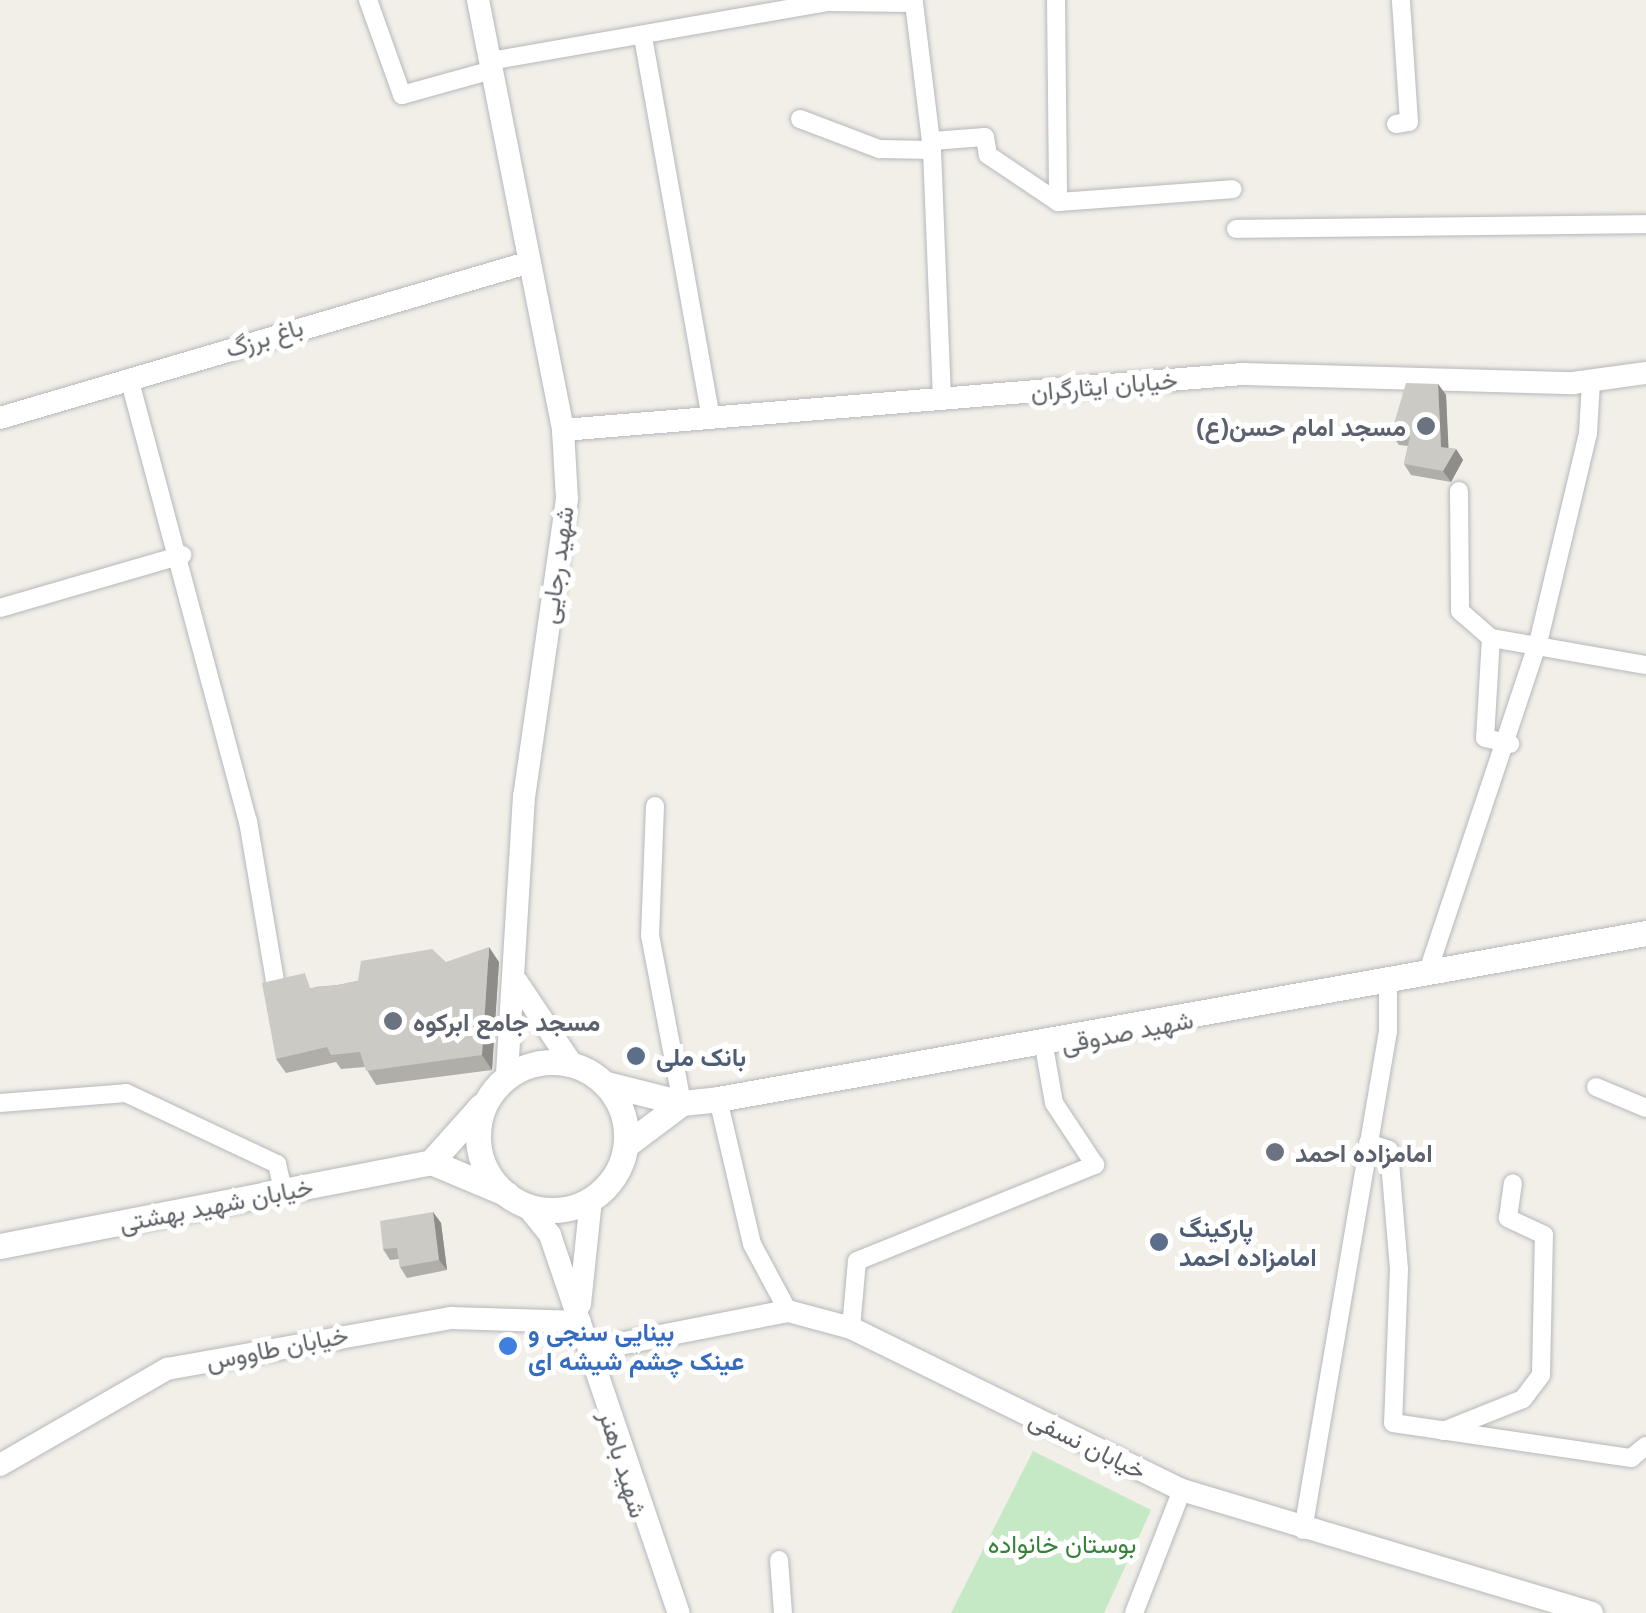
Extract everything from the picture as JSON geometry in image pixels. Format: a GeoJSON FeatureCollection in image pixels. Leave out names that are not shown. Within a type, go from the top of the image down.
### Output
{"type":"FeatureCollection","features":[{"type":"Feature","properties":{"kind":"main road","name":"شهید صدوقی"},"geometry":{"type":"LineString","coordinates":[[606,1084],[682,1103],[718,1099],[1044,1046],[1646,933]]}},
{"type":"Feature","properties":{"kind":"main road"},"geometry":{"type":"LineString","coordinates":[[626,1145],[606,1084],[570,1064],[498,1085],[431,1162],[516,1200],[591,1199],[626,1145],[682,1103]]}},
{"type":"Feature","properties":{"kind":"main road"},"geometry":{"type":"LineString","coordinates":[[498,1085],[481,1158],[516,1200]]}},
{"type":"Feature","properties":{"kind":"main road","name":"خیابان شهید بهشتی"},"geometry":{"type":"LineString","coordinates":[[0,1246],[431,1162]]}},
{"type":"Feature","properties":{"kind":"street"},"geometry":{"type":"LineString","coordinates":[[368,0],[402,95],[491,66],[827,2],[914,3],[932,145],[942,398]]}},
{"type":"Feature","properties":{"kind":"street","name":"شهید رجایی"},"geometry":{"type":"LineString","coordinates":[[478,0],[563,430],[567,499],[524,796],[517,982],[498,1085]]}},
{"type":"Feature","properties":{"kind":"street"},"geometry":{"type":"LineString","coordinates":[[1056,0],[1058,202]]}},
{"type":"Feature","properties":{"kind":"street"},"geometry":{"type":"LineString","coordinates":[[1396,124],[1410,122],[1401,0]]}},
{"type":"Feature","properties":{"kind":"street"},"geometry":{"type":"LineString","coordinates":[[642,36],[711,418]]}},
{"type":"Feature","properties":{"kind":"street"},"geometry":{"type":"LineString","coordinates":[[800,119],[879,149],[985,137],[988,155],[1058,202],[1234,189]]}},
{"type":"Feature","properties":{"kind":"street"},"geometry":{"type":"LineString","coordinates":[[1236,230],[1646,224]]}},
{"type":"Feature","properties":{"kind":"street","name":"باغ برزگ"},"geometry":{"type":"LineString","coordinates":[[0,418],[530,262]]}},
{"type":"Feature","properties":{"kind":"street","name":"خیابان ایثارگران"},"geometry":{"type":"LineString","coordinates":[[563,430],[1243,374],[1592,382],[1646,373]]}},
{"type":"Feature","properties":{"kind":"street"},"geometry":{"type":"LineString","coordinates":[[129,378],[182,555],[248,822],[276,986]]}},
{"type":"Feature","properties":{"kind":"street"},"geometry":{"type":"LineString","coordinates":[[1428,974],[1510,744],[1588,433],[1592,382]]}},
{"type":"Feature","properties":{"kind":"street"},"geometry":{"type":"LineString","coordinates":[[1460,491],[1460,611],[1492,638],[1539,639],[1646,664]]}},
{"type":"Feature","properties":{"kind":"street"},"geometry":{"type":"LineString","coordinates":[[0,608],[182,555]]}},
{"type":"Feature","properties":{"kind":"street"},"geometry":{"type":"LineString","coordinates":[[1492,638],[1485,738],[1510,744]]}},
{"type":"Feature","properties":{"kind":"street"},"geometry":{"type":"LineString","coordinates":[[656,806],[650,935],[682,1103]]}},
{"type":"Feature","properties":{"kind":"street"},"geometry":{"type":"LineString","coordinates":[[517,982],[570,1064]]}},
{"type":"Feature","properties":{"kind":"street"},"geometry":{"type":"LineString","coordinates":[[1302,1530],[1368,1144],[1388,982]]}},
{"type":"Feature","properties":{"kind":"street"},"geometry":{"type":"LineString","coordinates":[[851,1328],[858,1261],[1095,1165],[1054,1103],[1044,1046]]}},
{"type":"Feature","properties":{"kind":"street"},"geometry":{"type":"LineString","coordinates":[[1596,1086],[1646,1108]]}},
{"type":"Feature","properties":{"kind":"street"},"geometry":{"type":"LineString","coordinates":[[0,1103],[126,1093],[277,1164],[283,1191]]}},
{"type":"Feature","properties":{"kind":"street"},"geometry":{"type":"LineString","coordinates":[[718,1099],[752,1244],[788,1311]]}},
{"type":"Feature","properties":{"kind":"street"},"geometry":{"type":"LineString","coordinates":[[1368,1144],[1389,1150],[1391,1170],[1399,1269],[1393,1423],[1631,1458],[1646,1446]]}},
{"type":"Feature","properties":{"kind":"street"},"geometry":{"type":"LineString","coordinates":[[1442,1431],[1524,1399],[1541,1375],[1544,1236],[1508,1218],[1513,1183]]}},
{"type":"Feature","properties":{"kind":"street"},"geometry":{"type":"LineString","coordinates":[[580,1322],[591,1199]]}},
{"type":"Feature","properties":{"kind":"street","name":"شهید باهنر"},"geometry":{"type":"LineString","coordinates":[[516,1200],[550,1235],[678,1613]]}},
{"type":"Feature","properties":{"kind":"street","name":"خیابان نسفی"},"geometry":{"type":"LineString","coordinates":[[590,1350],[788,1311],[851,1328],[1182,1490],[1302,1530],[1592,1613]]}},
{"type":"Feature","properties":{"kind":"street","name":"خیابان طاووس"},"geometry":{"type":"LineString","coordinates":[[0,1465],[167,1369],[451,1318],[580,1322]]}},
{"type":"Feature","properties":{"kind":"street"},"geometry":{"type":"LineString","coordinates":[[1134,1613],[1182,1490]]}},
{"type":"Feature","properties":{"kind":"street"},"geometry":{"type":"LineString","coordinates":[[780,1560],[784,1613]]}},
{"type":"Feature","properties":{"kind":"green space","name":"بوستان خانواده"},"geometry":{"type":"Polygon","coordinates":[[[1033,1451],[1151,1510],[1104,1613],[951,1613],[1033,1451]]]}},
{"type":"Feature","properties":{"kind":"building","name":"مسجد امام حسن(ع)"},"geometry":{"type":"Polygon","coordinates":[[[1406,383],[1438,384],[1441,447],[1456,449],[1443,471],[1404,464],[1410,436],[1391,434],[1406,383]]]}},
{"type":"Feature","properties":{"kind":"building","name":"مسجد جامع ابرکوه"},"geometry":{"type":"Polygon","coordinates":[[[489,947],[482,1055],[366,1071],[360,1052],[331,1055],[327,1047],[276,1059],[262,983],[305,973],[310,988],[338,985],[358,981],[361,961],[432,949],[446,962],[489,947]]]}},
{"type":"Feature","properties":{"kind":"building"},"geometry":{"type":"Polygon","coordinates":[[[433,1212],[439,1260],[400,1267],[397,1248],[383,1249],[380,1221],[433,1212]]]}},
{"type":"Feature","properties":{"kind":"place","name":"مسجد امام حسن(ع)"},"geometry":{"type":"Point","coordinates":[1426,426]}},
{"type":"Feature","properties":{"kind":"place","name":"مسجد جامع ابرکوه"},"geometry":{"type":"Point","coordinates":[393,1021]}},
{"type":"Feature","properties":{"kind":"place","name":"بانک ملی"},"geometry":{"type":"Point","coordinates":[636,1056]}},
{"type":"Feature","properties":{"kind":"place","name":"امامزاده احمد"},"geometry":{"type":"Point","coordinates":[1275,1152]}},
{"type":"Feature","properties":{"kind":"place","name":"پارکینگ امامزاده احمد"},"geometry":{"type":"Point","coordinates":[1159,1242]}},
{"type":"Feature","properties":{"kind":"place","name":"بینایی سنجی و عینک چشم شیشه ای"},"geometry":{"type":"Point","coordinates":[508,1346]}}]}
